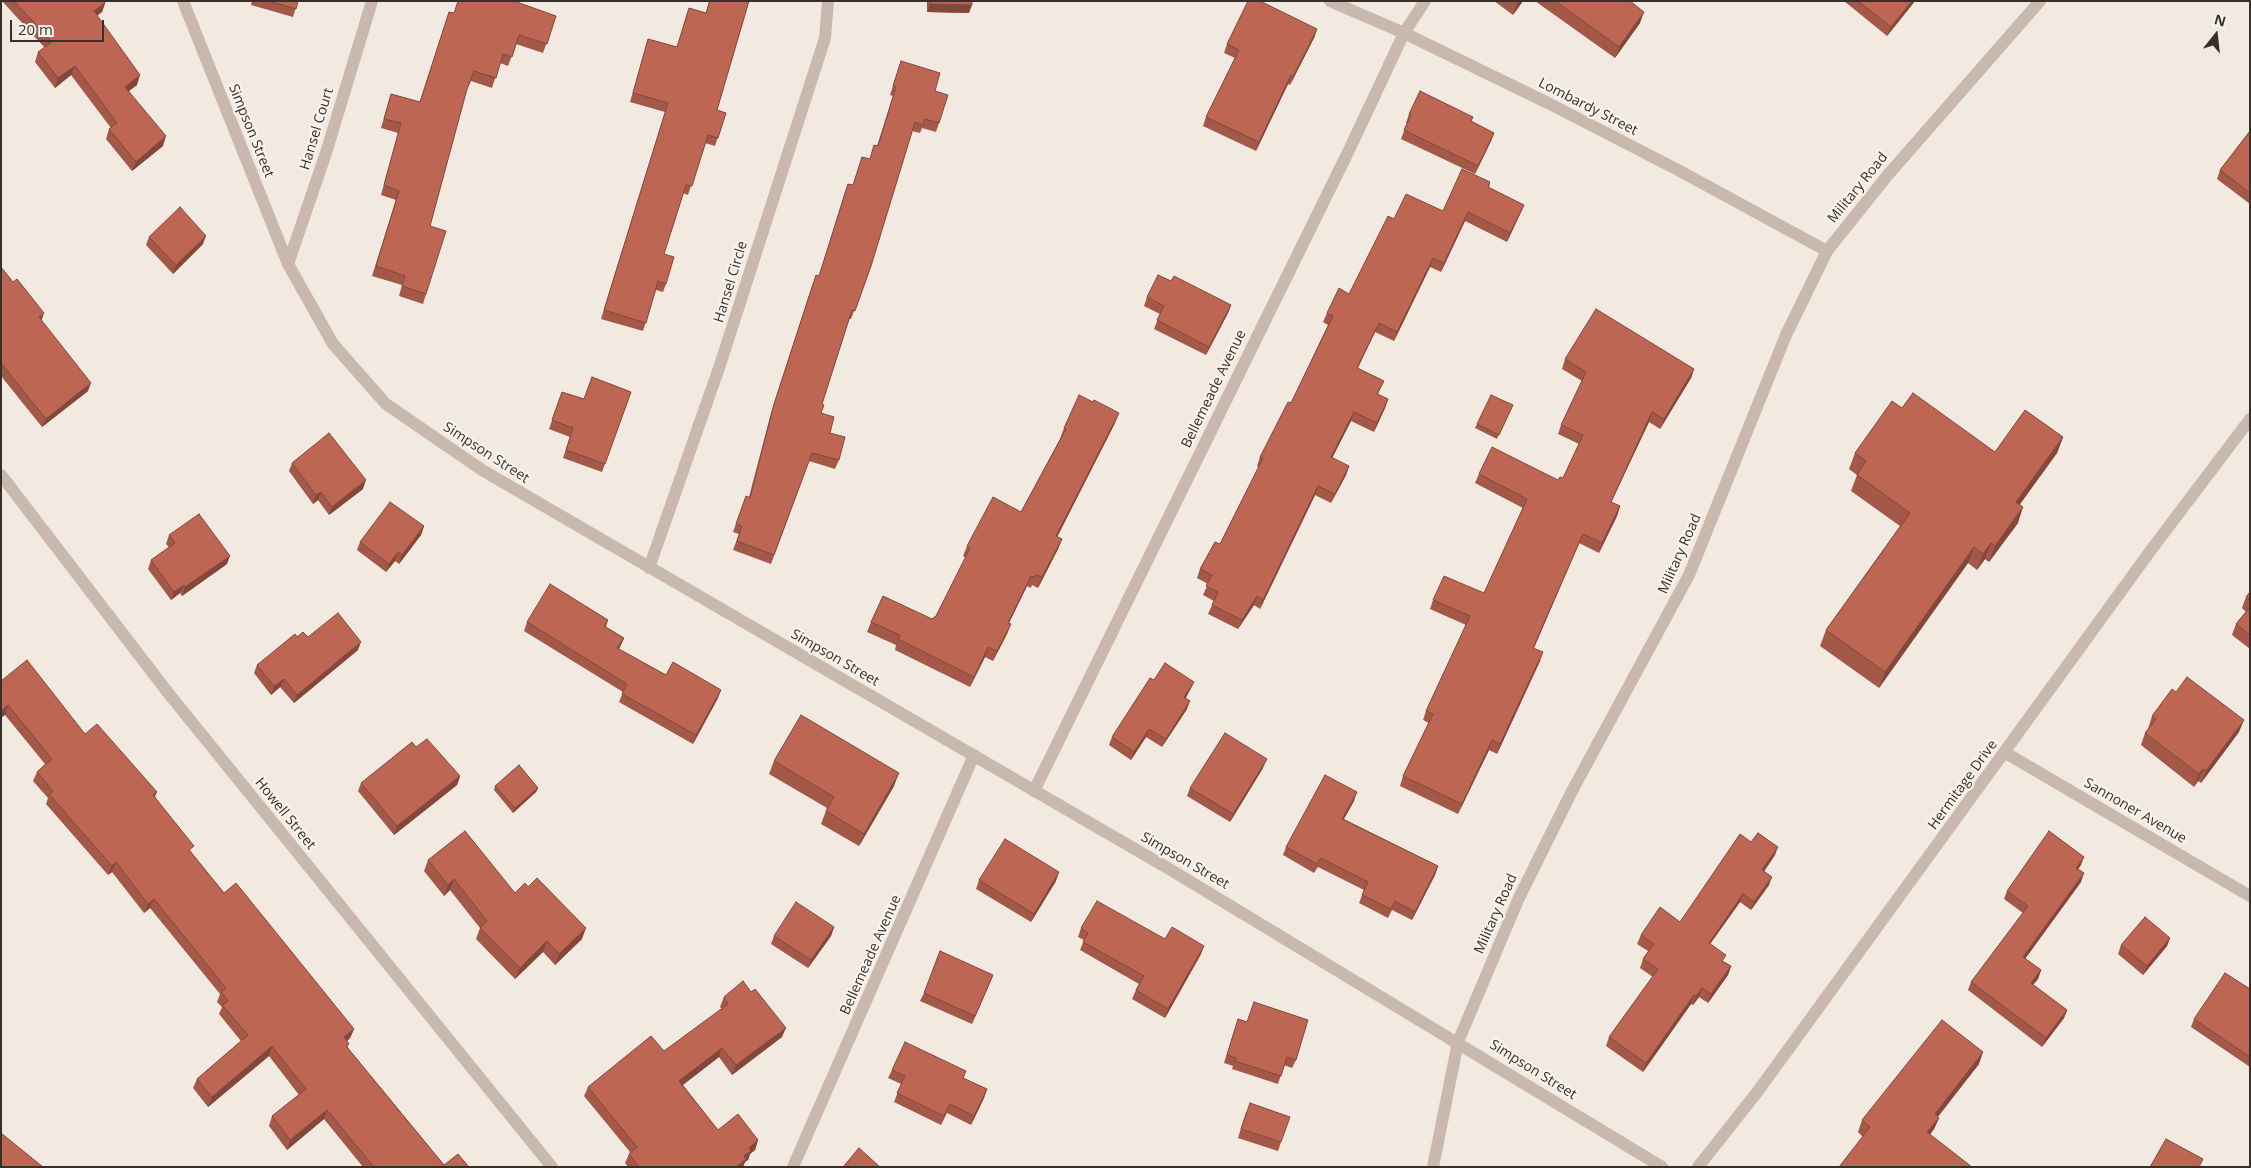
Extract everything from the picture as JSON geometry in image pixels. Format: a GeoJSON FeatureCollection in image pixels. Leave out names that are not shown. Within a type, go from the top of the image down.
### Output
{"type":"FeatureCollection","features":[{"type":"Feature","properties":{"kind":"street","name":"Simpson Street"},"geometry":{"type":"LineString","coordinates":[[183,1],[288,264],[333,344],[386,404],[482,470],[1180,875],[1662,1167]]}},
{"type":"Feature","properties":{"kind":"street","name":"Hansel Court"},"geometry":{"type":"LineString","coordinates":[[288,264],[326,153],[372,1]]}},
{"type":"Feature","properties":{"kind":"street","name":"Hansel Circle"},"geometry":{"type":"LineString","coordinates":[[649,568],[720,365],[825,38],[829,1]]}},
{"type":"Feature","properties":{"kind":"street","name":"Lombardy Street"},"geometry":{"type":"LineString","coordinates":[[1330,1],[1404,33],[1582,121],[1827,252]]}},
{"type":"Feature","properties":{"kind":"street","name":"Bellemeade Avenue"},"geometry":{"type":"LineString","coordinates":[[1034,791],[1352,146],[1404,33],[1425,1]]}},
{"type":"Feature","properties":{"kind":"street","name":"Military Road"},"geometry":{"type":"LineString","coordinates":[[1433,1167],[1458,1042],[1518,900],[1563,808],[1689,576],[1786,335],[1827,252],[1886,176],[2040,1]]}},
{"type":"Feature","properties":{"kind":"street","name":"Hermitage Drive"},"geometry":{"type":"LineString","coordinates":[[1698,1167],[1758,1091],[2004,752],[2250,419]]}},
{"type":"Feature","properties":{"kind":"street","name":"Howell Street"},"geometry":{"type":"LineString","coordinates":[[1,475],[169,694],[552,1167]]}},
{"type":"Feature","properties":{"kind":"street","name":"Sannoner Avenue"},"geometry":{"type":"LineString","coordinates":[[2004,752],[2250,896]]}},
{"type":"Feature","properties":{"kind":"street","name":"Bellemeade Avenue"},"geometry":{"type":"LineString","coordinates":[[793,1167],[974,755]]}},
{"type":"Feature","properties":{"kind":"building"},"geometry":{"type":"Polygon","coordinates":[[[14,1],[104,1],[105,3],[94,11],[140,75],[125,87],[166,136],[136,162],[109,129],[117,123],[75,66],[58,78],[38,52],[52,42],[14,1]]]}},
{"type":"Feature","properties":{"kind":"building"},"geometry":{"type":"Polygon","coordinates":[[[269,1],[298,1],[296,9],[269,1]]]}},
{"type":"Feature","properties":{"kind":"building"},"geometry":{"type":"Polygon","coordinates":[[[458,1],[514,1],[556,16],[547,44],[519,35],[512,57],[503,54],[496,78],[474,71],[467,89],[430,226],[446,231],[426,294],[402,286],[405,276],[376,266],[399,191],[384,185],[401,123],[384,119],[391,94],[420,102],[449,12],[454,13],[458,1]]]}},
{"type":"Feature","properties":{"kind":"building"},"geometry":{"type":"Polygon","coordinates":[[[710,1],[749,1],[717,110],[726,113],[718,138],[708,135],[692,186],[686,185],[664,254],[674,257],[666,284],[658,281],[646,323],[604,310],[668,103],[633,93],[648,39],[677,47],[689,8],[706,13],[710,1]]]}},
{"type":"Feature","properties":{"kind":"building"},"geometry":{"type":"Polygon","coordinates":[[[930,1],[972,1],[972,5],[930,4],[930,1]]]}},
{"type":"Feature","properties":{"kind":"building"},"geometry":{"type":"Polygon","coordinates":[[[1248,1],[1260,1],[1317,29],[1293,77],[1291,75],[1259,142],[1206,117],[1239,50],[1227,44],[1248,1]]]}},
{"type":"Feature","properties":{"kind":"building"},"geometry":{"type":"Polygon","coordinates":[[[1555,1],[1630,1],[1644,12],[1619,47],[1555,1]]]}},
{"type":"Feature","properties":{"kind":"building"},"geometry":{"type":"Polygon","coordinates":[[[1858,1],[1912,1],[1891,27],[1858,1]]]}},
{"type":"Feature","properties":{"kind":"building"},"geometry":{"type":"Polygon","coordinates":[[[901,61],[940,73],[935,91],[948,95],[939,123],[925,119],[923,125],[915,122],[871,266],[855,311],[852,310],[822,404],[824,405],[821,413],[834,417],[830,433],[845,437],[839,460],[812,453],[774,555],[737,541],[742,526],[736,524],[746,496],[750,498],[774,404],[816,275],[819,276],[848,184],[853,185],[862,157],[870,159],[874,145],[878,146],[896,87],[893,86],[901,61]]]}},
{"type":"Feature","properties":{"kind":"building"},"geometry":{"type":"Polygon","coordinates":[[[1420,91],[1473,117],[1471,121],[1494,133],[1478,166],[1404,130],[1420,91]]]}},
{"type":"Feature","properties":{"kind":"building"},"geometry":{"type":"Polygon","coordinates":[[[2250,131],[2250,193],[2220,170],[2250,131]]]}},
{"type":"Feature","properties":{"kind":"building"},"geometry":{"type":"Polygon","coordinates":[[[1462,169],[1490,182],[1488,187],[1524,205],[1510,233],[1468,212],[1444,263],[1433,258],[1397,332],[1379,323],[1357,368],[1384,381],[1377,394],[1388,399],[1377,423],[1354,412],[1331,457],[1349,466],[1335,494],[1318,486],[1263,600],[1257,596],[1242,620],[1212,605],[1218,592],[1206,586],[1212,575],[1200,569],[1215,542],[1220,544],[1263,458],[1260,457],[1288,402],[1291,403],[1333,316],[1327,313],[1339,288],[1349,294],[1388,216],[1394,219],[1406,194],[1443,211],[1462,169]]]}},
{"type":"Feature","properties":{"kind":"building"},"geometry":{"type":"Polygon","coordinates":[[[180,207],[206,236],[176,265],[149,237],[180,207]]]}},
{"type":"Feature","properties":{"kind":"building"},"geometry":{"type":"Polygon","coordinates":[[[1,267],[13,282],[17,279],[44,313],[39,317],[91,383],[46,419],[1,363],[1,267]]]}},
{"type":"Feature","properties":{"kind":"building"},"geometry":{"type":"Polygon","coordinates":[[[1158,275],[1171,281],[1174,276],[1231,305],[1209,347],[1157,320],[1164,306],[1147,297],[1158,275]]]}},
{"type":"Feature","properties":{"kind":"building"},"geometry":{"type":"Polygon","coordinates":[[[1596,309],[1694,369],[1664,419],[1652,412],[1611,502],[1620,506],[1602,543],[1583,534],[1533,648],[1543,652],[1500,744],[1492,740],[1462,804],[1403,776],[1433,714],[1426,711],[1470,616],[1433,600],[1444,576],[1484,593],[1527,499],[1479,474],[1492,447],[1558,480],[1560,477],[1563,478],[1583,435],[1561,425],[1586,372],[1565,359],[1596,309]]]}},
{"type":"Feature","properties":{"kind":"building"},"geometry":{"type":"Polygon","coordinates":[[[592,377],[631,392],[605,464],[566,450],[573,428],[552,420],[562,392],[584,399],[592,377]]]}},
{"type":"Feature","properties":{"kind":"building"},"geometry":{"type":"Polygon","coordinates":[[[1913,393],[1995,452],[2025,410],[2063,437],[2016,502],[2023,507],[1995,546],[1991,543],[1983,554],[1974,547],[1885,672],[1826,630],[1910,513],[1857,475],[1866,461],[1855,453],[1892,401],[1902,408],[1913,393]]]}},
{"type":"Feature","properties":{"kind":"building"},"geometry":{"type":"Polygon","coordinates":[[[1079,395],[1093,402],[1094,400],[1119,413],[1056,536],[1062,539],[1042,577],[1031,576],[1008,623],[1011,624],[997,651],[988,647],[974,677],[898,639],[900,635],[871,622],[883,596],[932,619],[936,616],[970,548],[967,546],[993,497],[1021,512],[1066,429],[1064,428],[1079,395]]]}},
{"type":"Feature","properties":{"kind":"building"},"geometry":{"type":"Polygon","coordinates":[[[1491,395],[1513,405],[1499,435],[1477,424],[1491,395]]]}},
{"type":"Feature","properties":{"kind":"building"},"geometry":{"type":"Polygon","coordinates":[[[329,433],[366,480],[332,507],[321,492],[316,495],[292,463],[329,433]]]}},
{"type":"Feature","properties":{"kind":"building"},"geometry":{"type":"Polygon","coordinates":[[[390,502],[424,526],[402,555],[398,552],[389,564],[360,542],[390,502]]]}},
{"type":"Feature","properties":{"kind":"building"},"geometry":{"type":"Polygon","coordinates":[[[199,514],[230,556],[185,587],[184,585],[174,592],[151,560],[175,543],[169,535],[199,514]]]}},
{"type":"Feature","properties":{"kind":"building"},"geometry":{"type":"Polygon","coordinates":[[[550,584],[608,620],[604,626],[624,638],[617,648],[666,675],[673,662],[721,690],[696,735],[622,694],[627,684],[527,622],[550,584]]]}},
{"type":"Feature","properties":{"kind":"building"},"geometry":{"type":"Polygon","coordinates":[[[2250,592],[2250,600],[2246,597],[2250,592]]]}},
{"type":"Feature","properties":{"kind":"building"},"geometry":{"type":"Polygon","coordinates":[[[2250,607],[2250,635],[2236,624],[2250,607]]]}},
{"type":"Feature","properties":{"kind":"building"},"geometry":{"type":"Polygon","coordinates":[[[338,613],[361,642],[297,695],[284,679],[274,686],[257,665],[295,634],[297,637],[303,632],[308,637],[338,613]]]}},
{"type":"Feature","properties":{"kind":"building"},"geometry":{"type":"Polygon","coordinates":[[[27,660],[85,734],[97,724],[157,792],[153,795],[194,846],[189,850],[224,893],[236,883],[354,1029],[344,1037],[349,1044],[346,1046],[444,1165],[458,1154],[469,1167],[374,1167],[327,1110],[290,1140],[272,1116],[306,1089],[272,1046],[212,1097],[197,1079],[248,1035],[222,1005],[228,1001],[221,992],[226,988],[154,899],[148,904],[116,862],[112,866],[49,794],[53,791],[37,772],[52,759],[8,705],[1,711],[1,681],[27,660]]]}},
{"type":"Feature","properties":{"kind":"building"},"geometry":{"type":"Polygon","coordinates":[[[1165,663],[1194,682],[1184,697],[1190,701],[1166,739],[1149,729],[1134,752],[1112,737],[1150,678],[1154,680],[1165,663]]]}},
{"type":"Feature","properties":{"kind":"building"},"geometry":{"type":"Polygon","coordinates":[[[2187,677],[2244,720],[2206,771],[2203,769],[2199,774],[2145,733],[2156,719],[2152,716],[2172,689],[2176,692],[2187,677]]]}},
{"type":"Feature","properties":{"kind":"building"},"geometry":{"type":"Polygon","coordinates":[[[801,715],[899,773],[864,834],[826,811],[834,797],[774,761],[801,715]]]}},
{"type":"Feature","properties":{"kind":"building"},"geometry":{"type":"Polygon","coordinates":[[[1225,733],[1267,759],[1233,814],[1190,788],[1225,733]]]}},
{"type":"Feature","properties":{"kind":"building"},"geometry":{"type":"Polygon","coordinates":[[[427,739],[460,776],[397,826],[361,783],[412,742],[416,747],[427,739]]]}},
{"type":"Feature","properties":{"kind":"building"},"geometry":{"type":"Polygon","coordinates":[[[519,765],[538,788],[515,808],[495,786],[519,765]]]}},
{"type":"Feature","properties":{"kind":"building"},"geometry":{"type":"Polygon","coordinates":[[[1325,775],[1357,792],[1342,819],[1438,866],[1415,912],[1395,901],[1391,909],[1362,895],[1368,882],[1321,858],[1317,864],[1286,847],[1325,775]]]}},
{"type":"Feature","properties":{"kind":"building"},"geometry":{"type":"Polygon","coordinates":[[[465,831],[515,893],[525,883],[528,887],[537,878],[586,928],[559,954],[547,941],[520,968],[480,928],[487,921],[454,879],[448,885],[428,860],[465,831]]]}},
{"type":"Feature","properties":{"kind":"building"},"geometry":{"type":"Polygon","coordinates":[[[2049,831],[2084,857],[2076,868],[2084,873],[2023,957],[2041,970],[2031,983],[2067,1010],[2046,1038],[1971,982],[2028,906],[2007,891],[2049,831]]]}},
{"type":"Feature","properties":{"kind":"building"},"geometry":{"type":"Polygon","coordinates":[[[1758,833],[1778,847],[1762,870],[1772,877],[1754,902],[1743,894],[1709,943],[1726,955],[1722,961],[1731,966],[1711,994],[1702,988],[1696,996],[1694,995],[1646,1063],[1609,1037],[1658,969],[1643,959],[1654,944],[1641,935],[1660,907],[1680,922],[1740,834],[1751,842],[1758,833]]]}},
{"type":"Feature","properties":{"kind":"building"},"geometry":{"type":"Polygon","coordinates":[[[1005,839],[1059,872],[1034,914],[979,880],[1005,839]]]}},
{"type":"Feature","properties":{"kind":"building"},"geometry":{"type":"Polygon","coordinates":[[[1097,901],[1165,939],[1172,927],[1204,946],[1168,1009],[1136,990],[1144,976],[1083,942],[1088,933],[1081,928],[1097,901]]]}},
{"type":"Feature","properties":{"kind":"building"},"geometry":{"type":"Polygon","coordinates":[[[796,902],[834,927],[811,960],[774,936],[796,902]]]}},
{"type":"Feature","properties":{"kind":"building"},"geometry":{"type":"Polygon","coordinates":[[[2145,917],[2170,938],[2147,966],[2121,945],[2145,917]]]}},
{"type":"Feature","properties":{"kind":"building"},"geometry":{"type":"Polygon","coordinates":[[[940,951],[993,975],[975,1016],[924,993],[940,951]]]}},
{"type":"Feature","properties":{"kind":"building"},"geometry":{"type":"Polygon","coordinates":[[[2225,973],[2250,989],[2250,1057],[2194,1019],[2225,973]]]}},
{"type":"Feature","properties":{"kind":"building"},"geometry":{"type":"Polygon","coordinates":[[[743,981],[751,992],[755,989],[786,1028],[736,1065],[722,1048],[679,1081],[718,1130],[738,1114],[758,1140],[749,1148],[751,1151],[744,1156],[746,1159],[736,1167],[639,1167],[629,1154],[637,1147],[588,1087],[651,1036],[664,1051],[728,1004],[724,997],[743,981]]]}},
{"type":"Feature","properties":{"kind":"building"},"geometry":{"type":"Polygon","coordinates":[[[1254,1002],[1308,1020],[1296,1060],[1287,1057],[1281,1076],[1235,1061],[1236,1058],[1227,1055],[1238,1019],[1247,1022],[1254,1002]]]}},
{"type":"Feature","properties":{"kind":"building"},"geometry":{"type":"Polygon","coordinates":[[[1942,1020],[1983,1052],[1935,1114],[1939,1118],[1927,1132],[1972,1167],[1839,1167],[1870,1127],[1862,1120],[1942,1020]]]}},
{"type":"Feature","properties":{"kind":"building"},"geometry":{"type":"Polygon","coordinates":[[[905,1042],[966,1071],[963,1078],[987,1089],[974,1116],[950,1104],[944,1116],[897,1093],[905,1076],[892,1070],[905,1042]]]}},
{"type":"Feature","properties":{"kind":"building"},"geometry":{"type":"Polygon","coordinates":[[[1250,1103],[1290,1117],[1281,1142],[1241,1129],[1250,1103]]]}},
{"type":"Feature","properties":{"kind":"building"},"geometry":{"type":"Polygon","coordinates":[[[1,1133],[43,1167],[1,1167],[1,1133]]]}},
{"type":"Feature","properties":{"kind":"building"},"geometry":{"type":"Polygon","coordinates":[[[2166,1139],[2203,1159],[2199,1167],[2150,1167],[2166,1139]]]}},
{"type":"Feature","properties":{"kind":"building"},"geometry":{"type":"Polygon","coordinates":[[[859,1148],[880,1167],[843,1167],[859,1148]]]}}]}
